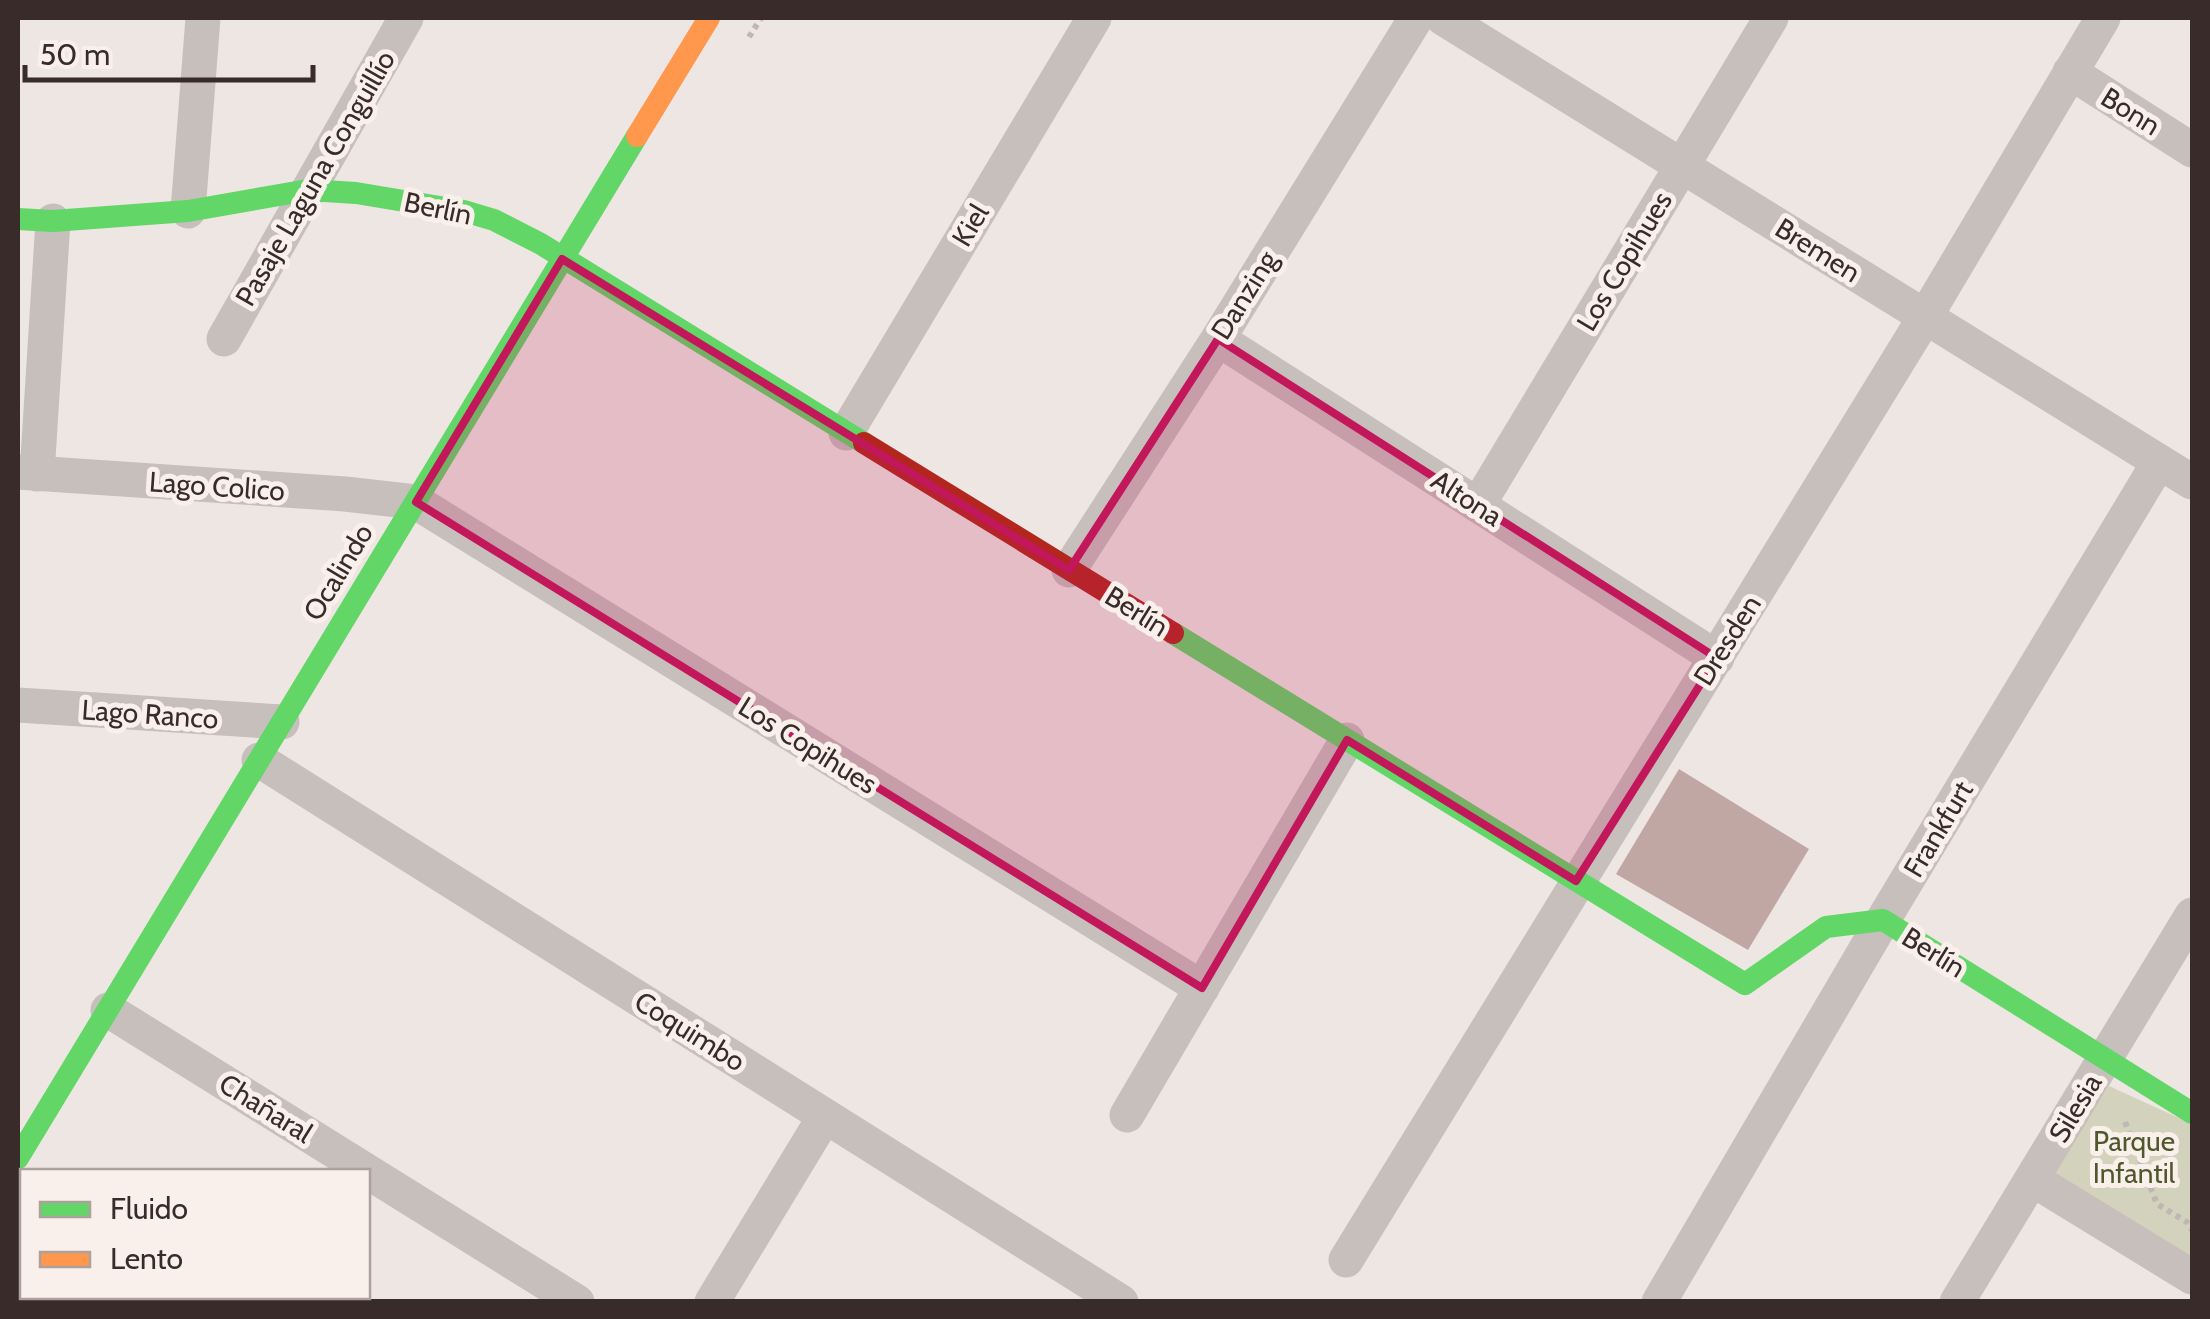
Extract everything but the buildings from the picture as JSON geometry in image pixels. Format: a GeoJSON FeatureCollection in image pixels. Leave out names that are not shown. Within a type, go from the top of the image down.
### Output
{"type":"FeatureCollection","features":[{"type":"Feature","properties":{"kind":"street"},"geometry":{"type":"LineString","coordinates":[[188,211],[203,18]]}},
{"type":"Feature","properties":{"kind":"street","name":"Pasaje Laguna Conguillío"},"geometry":{"type":"LineString","coordinates":[[224,339],[406,18]]}},
{"type":"Feature","properties":{"kind":"street","name":"Ocalindo"},"geometry":{"type":"LineString","coordinates":[[18,1158],[709,18]]}},
{"type":"Feature","properties":{"kind":"street","name":"Kiel"},"geometry":{"type":"LineString","coordinates":[[846,433],[1094,18]]}},
{"type":"Feature","properties":{"kind":"street","name":"Danzing"},"geometry":{"type":"LineString","coordinates":[[1069,570],[1416,18]]}},
{"type":"Feature","properties":{"kind":"street","name":"Bremen"},"geometry":{"type":"LineString","coordinates":[[1443,18],[2192,482]]}},
{"type":"Feature","properties":{"kind":"street","name":"Los Copihues"},"geometry":{"type":"LineString","coordinates":[[1478,506],[1770,18]]}},
{"type":"Feature","properties":{"kind":"street","name":"Dresden"},"geometry":{"type":"LineString","coordinates":[[1346,1260],[2104,18]]}},
{"type":"Feature","properties":{"kind":"street","name":"Bonn"},"geometry":{"type":"LineString","coordinates":[[2070,72],[2192,150]]}},
{"type":"Feature","properties":{"kind":"street","name":"Berlín"},"geometry":{"type":"LineString","coordinates":[[18,219],[53,221],[188,211],[308,190],[356,192],[464,211],[518,231],[1745,984],[1826,926],[1883,920],[2192,1114]]}},
{"type":"Feature","properties":{"kind":"street"},"geometry":{"type":"LineString","coordinates":[[27,473],[53,221]]}},
{"type":"Feature","properties":{"kind":"street","name":"Altona"},"geometry":{"type":"LineString","coordinates":[[1218,338],[1716,658]]}},
{"type":"Feature","properties":{"kind":"street","name":"Frankfurt"},"geometry":{"type":"LineString","coordinates":[[1659,1302],[1883,920],[2160,462]]}},
{"type":"Feature","properties":{"kind":"street","name":"Lago Colico"},"geometry":{"type":"LineString","coordinates":[[27,473],[416,502]]}},
{"type":"Feature","properties":{"kind":"street","name":"Los Copihues"},"geometry":{"type":"LineString","coordinates":[[416,502],[1202,988]]}},
{"type":"Feature","properties":{"kind":"street","name":"Lago Ranco"},"geometry":{"type":"LineString","coordinates":[[18,706],[282,722]]}},
{"type":"Feature","properties":{"kind":"street"},"geometry":{"type":"LineString","coordinates":[[1127,1115],[1348,740]]}},
{"type":"Feature","properties":{"kind":"street","name":"Coquimbo"},"geometry":{"type":"LineString","coordinates":[[259,760],[1121,1302]]}},
{"type":"Feature","properties":{"kind":"street","name":"Silesia"},"geometry":{"type":"LineString","coordinates":[[1957,1302],[2192,915]]}},
{"type":"Feature","properties":{"kind":"street","name":"Chañaral"},"geometry":{"type":"LineString","coordinates":[[108,1010],[363,1169]]}},
{"type":"Feature","properties":{"kind":"street"},"geometry":{"type":"LineString","coordinates":[[712,1302],[825,1116]]}},
{"type":"Feature","properties":{"kind":"street","name":"Chañaral"},"geometry":{"type":"LineString","coordinates":[[370,1173],[577,1302]]}},
{"type":"Feature","properties":{"kind":"street"},"geometry":{"type":"LineString","coordinates":[[2032,1180],[2192,1277]]}},
{"type":"Feature","properties":{"kind":"path"},"geometry":{"type":"LineString","coordinates":[[2105,1059],[2157,1204],[2191,1225]]}},
{"type":"Feature","properties":{"kind":"highlighted area"},"geometry":{"type":"Polygon","coordinates":[[[562,259],[1069,570],[1218,339],[1717,658],[1576,881],[1347,740],[1202,988],[416,502],[562,259]]]}},
{"type":"Feature","properties":{"kind":"green space","name":"Parque Infantil"},"geometry":{"type":"Polygon","coordinates":[[[2109,1086],[2192,1124],[2192,1259],[2051,1177],[2109,1086]]]}},
{"type":"Feature","properties":{"kind":"traffic: fast"},"geometry":{"type":"LineString","coordinates":[[18,1158],[637,136]]}},
{"type":"Feature","properties":{"kind":"traffic: fast"},"geometry":{"type":"LineString","coordinates":[[18,219],[53,221],[188,211],[308,190],[356,193],[464,211],[494,220],[541,244],[864,443]]}},
{"type":"Feature","properties":{"kind":"traffic: fast"},"geometry":{"type":"LineString","coordinates":[[1173,633],[1745,984],[1826,927],[1883,920],[2192,1113]]}},
{"type":"Feature","properties":{"kind":"traffic: slow"},"geometry":{"type":"LineString","coordinates":[[637,136],[709,18]]}},
{"type":"Feature","properties":{"kind":"traffic: jam"},"geometry":{"type":"LineString","coordinates":[[864,443],[1173,633]]}}]}
